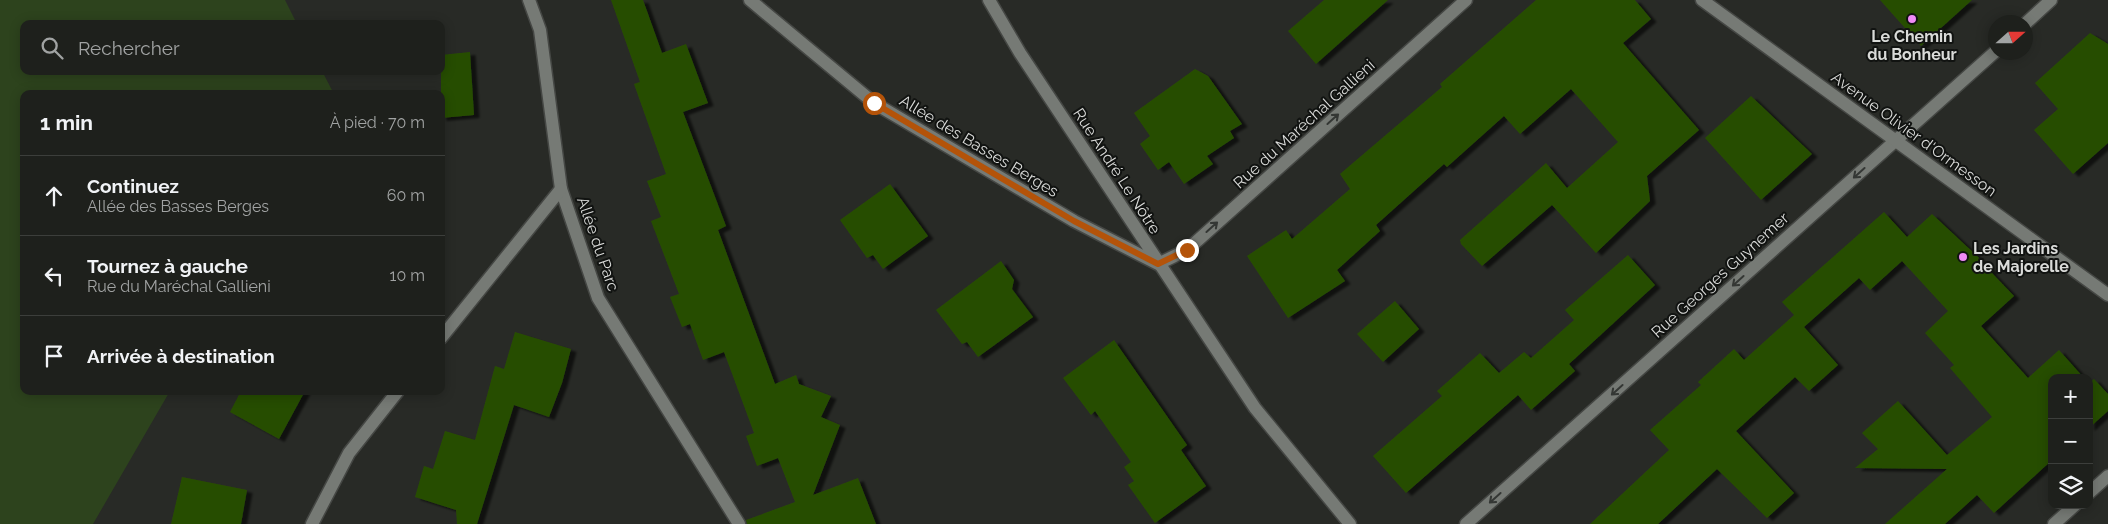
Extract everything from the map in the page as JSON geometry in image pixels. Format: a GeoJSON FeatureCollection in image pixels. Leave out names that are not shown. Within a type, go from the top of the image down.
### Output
{"type":"FeatureCollection","features":[{"type":"Feature","properties":{"kind":"street","name":"Allée du Parc"},"geometry":{"type":"LineString","coordinates":[[529,0],[540,30],[561,189],[598,298],[738,524]]}},
{"type":"Feature","properties":{"kind":"street","name":"Allée des Basses Berges"},"geometry":{"type":"LineString","coordinates":[[750,0],[874,103],[1074,221],[1158,264]]}},
{"type":"Feature","properties":{"kind":"street","name":"Rue André Le Nôtre"},"geometry":{"type":"LineString","coordinates":[[989,0],[1020,53],[1255,408],[1350,524]]}},
{"type":"Feature","properties":{"kind":"street","name":"Rue du Maréchal Gallieni"},"geometry":{"type":"LineString","coordinates":[[1158,264],[1187,250],[1466,0]]}},
{"type":"Feature","properties":{"kind":"street","name":"Avenue Olivier d'Ormesson"},"geometry":{"type":"LineString","coordinates":[[1702,0],[2108,295]]}},
{"type":"Feature","properties":{"kind":"street"},"geometry":{"type":"LineString","coordinates":[[2033,17],[2052,0]]}},
{"type":"Feature","properties":{"kind":"street","name":"Rue Georges Guynemer"},"geometry":{"type":"LineString","coordinates":[[1466,524],[1988,57]]}},
{"type":"Feature","properties":{"kind":"street"},"geometry":{"type":"LineString","coordinates":[[445,333],[561,189]]}},
{"type":"Feature","properties":{"kind":"street"},"geometry":{"type":"LineString","coordinates":[[312,524],[348,453],[395,395]]}},
{"type":"Feature","properties":{"kind":"street"},"geometry":{"type":"LineString","coordinates":[[2093,489],[2108,476]]}},
{"type":"Feature","properties":{"kind":"street"},"geometry":{"type":"LineString","coordinates":[[2054,524],[2071,509]]}},
{"type":"Feature","properties":{"kind":"green space"},"geometry":{"type":"Polygon","coordinates":[[[0,0],[285,0],[295,20],[20,20],[20,75],[324,75],[332,90],[20,90],[20,395],[168,395],[93,524],[0,524],[0,0]]]}},
{"type":"Feature","properties":{"kind":"building"},"geometry":{"type":"Polygon","coordinates":[[[611,0],[643,0],[662,53],[686,44],[708,103],[683,112],[726,226],[718,230],[775,384],[796,375],[799,384],[831,396],[821,417],[840,425],[813,495],[858,478],[876,524],[747,524],[746,520],[795,502],[778,458],[757,466],[746,436],[754,433],[724,352],[703,360],[690,324],[682,327],[670,297],[679,294],[651,221],[661,217],[647,181],[666,174],[634,84],[640,82],[611,0]]]}},
{"type":"Feature","properties":{"kind":"building"},"geometry":{"type":"Polygon","coordinates":[[[1324,0],[1388,0],[1316,64],[1288,31],[1324,0]]]}},
{"type":"Feature","properties":{"kind":"building"},"geometry":{"type":"Polygon","coordinates":[[[1536,0],[1635,0],[1651,19],[1623,43],[1699,130],[1647,176],[1650,201],[1596,253],[1552,205],[1482,266],[1461,244],[1460,240],[1546,163],[1567,188],[1618,142],[1571,89],[1520,134],[1504,116],[1447,167],[1444,164],[1376,225],[1380,231],[1337,270],[1345,281],[1288,318],[1247,256],[1286,230],[1292,239],[1350,189],[1340,174],[1442,87],[1440,84],[1536,0]]]}},
{"type":"Feature","properties":{"kind":"building"},"geometry":{"type":"Polygon","coordinates":[[[1880,0],[1972,0],[1921,46],[1880,0]]]}},
{"type":"Feature","properties":{"kind":"building"},"geometry":{"type":"Polygon","coordinates":[[[2090,33],[2108,44],[2108,143],[2073,174],[2034,130],[2058,109],[2035,83],[2090,33]]]}},
{"type":"Feature","properties":{"kind":"building"},"geometry":{"type":"Polygon","coordinates":[[[470,52],[474,115],[445,118],[445,90],[441,90],[441,75],[445,75],[445,55],[470,52]]]}},
{"type":"Feature","properties":{"kind":"building"},"geometry":{"type":"Polygon","coordinates":[[[1195,69],[1208,76],[1242,124],[1230,131],[1234,138],[1207,156],[1213,164],[1184,184],[1169,162],[1158,170],[1140,144],[1150,136],[1134,113],[1195,69]]]}},
{"type":"Feature","properties":{"kind":"building"},"geometry":{"type":"Polygon","coordinates":[[[1751,96],[1812,154],[1761,200],[1705,138],[1751,96]]]}},
{"type":"Feature","properties":{"kind":"building"},"geometry":{"type":"Polygon","coordinates":[[[890,184],[928,236],[883,269],[873,255],[867,258],[840,220],[890,184]]]}},
{"type":"Feature","properties":{"kind":"building"},"geometry":{"type":"Polygon","coordinates":[[[1884,212],[1907,237],[1932,214],[1992,270],[1991,272],[2014,296],[1981,326],[2028,378],[2059,350],[2080,374],[2048,374],[2048,464],[1994,513],[1977,495],[1945,524],[1885,524],[1947,469],[1855,468],[1878,449],[1862,433],[1898,401],[1947,455],[1992,417],[1950,368],[1954,365],[1925,333],[1948,311],[1902,261],[1870,290],[1859,278],[1804,327],[1838,365],[1809,391],[1795,377],[1736,431],[1794,493],[1767,518],[1717,469],[1658,524],[1590,524],[1669,450],[1650,430],[1701,385],[1698,382],[1734,349],[1744,360],[1794,315],[1782,302],[1884,212]]]}},
{"type":"Feature","properties":{"kind":"building"},"geometry":{"type":"Polygon","coordinates":[[[1628,255],[1655,285],[1569,364],[1575,371],[1531,410],[1518,395],[1406,493],[1373,456],[1442,396],[1437,391],[1480,353],[1499,373],[1524,352],[1531,358],[1574,320],[1565,310],[1628,255]]]}},
{"type":"Feature","properties":{"kind":"building"},"geometry":{"type":"Polygon","coordinates":[[[1001,261],[1014,280],[1012,289],[1033,317],[978,357],[967,342],[962,344],[936,310],[1001,261]]]}},
{"type":"Feature","properties":{"kind":"building"},"geometry":{"type":"Polygon","coordinates":[[[1395,301],[1419,329],[1383,362],[1357,334],[1395,301]]]}},
{"type":"Feature","properties":{"kind":"building"},"geometry":{"type":"Polygon","coordinates":[[[515,332],[571,349],[562,383],[549,417],[514,405],[477,524],[457,524],[456,510],[415,497],[424,466],[433,469],[445,431],[475,440],[495,366],[504,369],[515,332]]]}},
{"type":"Feature","properties":{"kind":"building"},"geometry":{"type":"Polygon","coordinates":[[[1114,340],[1187,445],[1181,450],[1206,486],[1155,523],[1128,485],[1134,481],[1124,467],[1131,462],[1095,411],[1091,415],[1063,378],[1114,340]]]}},
{"type":"Feature","properties":{"kind":"building"},"geometry":{"type":"Polygon","coordinates":[[[2093,380],[2108,394],[2108,411],[2093,424],[2093,419],[2093,380]]]}},
{"type":"Feature","properties":{"kind":"building"},"geometry":{"type":"Polygon","coordinates":[[[239,395],[303,395],[279,439],[230,412],[239,395]]]}},
{"type":"Feature","properties":{"kind":"building"},"geometry":{"type":"Polygon","coordinates":[[[182,477],[247,490],[241,524],[171,524],[182,477]]]}},
{"type":"Feature","properties":{"kind":"place","name":"Le Chemin du Bonheur"},"geometry":{"type":"Point","coordinates":[1912,19]}},
{"type":"Feature","properties":{"kind":"place","name":"Les Jardins de Majorelle"},"geometry":{"type":"Point","coordinates":[1963,257]}},
{"type":"Feature","properties":{"kind":"route"},"geometry":{"type":"LineString","coordinates":[[874,103],[1074,221],[1158,264],[1187,250]]}}]}
